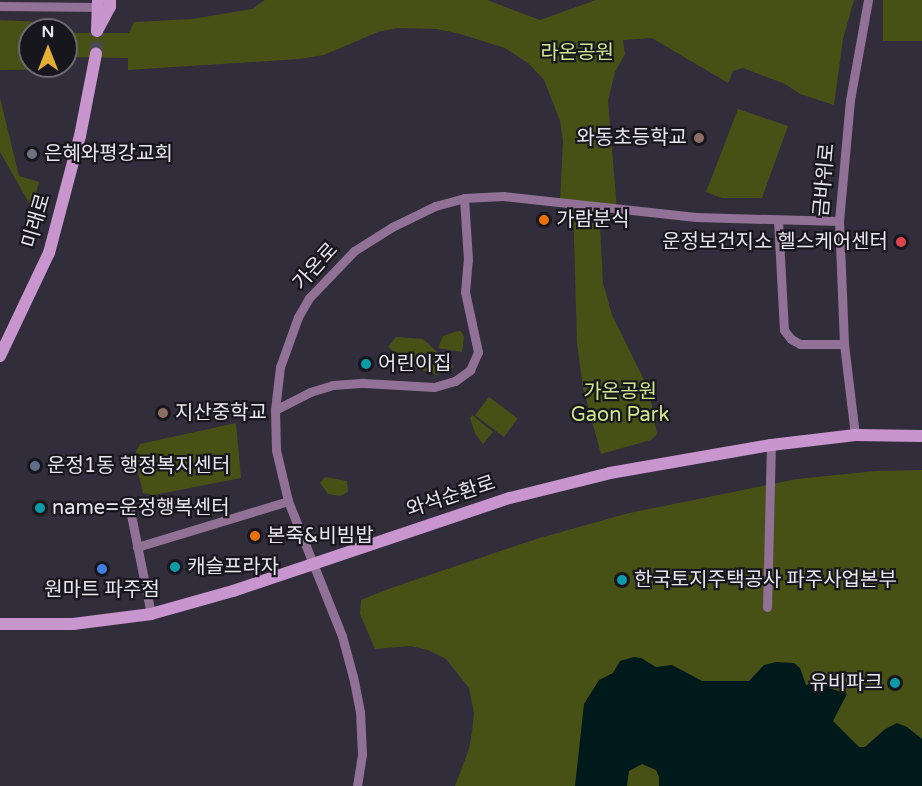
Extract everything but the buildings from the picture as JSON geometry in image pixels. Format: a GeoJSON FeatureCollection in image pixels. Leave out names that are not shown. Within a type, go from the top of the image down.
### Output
{"type":"FeatureCollection","features":[{"type":"Feature","properties":{"kind":"street","name":"금바위로"},"geometry":{"type":"LineString","coordinates":[[855,435],[844,344],[839,221],[850,100],[868,0]]}},
{"type":"Feature","properties":{"kind":"street"},"geometry":{"type":"LineString","coordinates":[[0,6],[97,3],[110,4],[97,31],[97,3]]}},
{"type":"Feature","properties":{"kind":"street","name":"미래로"},"geometry":{"type":"LineString","coordinates":[[0,356],[49,253],[80,136],[96,54]]}},
{"type":"Feature","properties":{"kind":"street","name":"가온로"},"geometry":{"type":"LineString","coordinates":[[357,786],[362,754],[357,695],[342,636],[288,501],[276,450],[275,410],[280,367],[309,298],[354,251],[392,227],[435,206],[464,198],[503,196],[647,213],[839,221]]}},
{"type":"Feature","properties":{"kind":"street"},"geometry":{"type":"LineString","coordinates":[[275,410],[319,388],[346,383],[434,387],[455,381],[470,370],[478,352],[465,292],[467,237],[464,198]]}},
{"type":"Feature","properties":{"kind":"street"},"geometry":{"type":"LineString","coordinates":[[778,220],[784,330],[790,339],[800,344],[844,344]]}},
{"type":"Feature","properties":{"kind":"street"},"geometry":{"type":"LineString","coordinates":[[456,241],[467,237]]}},
{"type":"Feature","properties":{"kind":"street"},"geometry":{"type":"LineString","coordinates":[[319,388],[328,394]]}},
{"type":"Feature","properties":{"kind":"street","name":"와석순환로"},"geometry":{"type":"LineString","coordinates":[[0,624],[73,624],[152,614],[314,564],[510,498],[610,473],[771,445],[855,435],[922,436]]}},
{"type":"Feature","properties":{"kind":"street"},"geometry":{"type":"LineString","coordinates":[[767,607],[771,445]]}},
{"type":"Feature","properties":{"kind":"street"},"geometry":{"type":"LineString","coordinates":[[128,500],[152,614]]}},
{"type":"Feature","properties":{"kind":"street"},"geometry":{"type":"LineString","coordinates":[[137,548],[288,501]]}},
{"type":"Feature","properties":{"kind":"green space","name":"라온공원"},"geometry":{"type":"Polygon","coordinates":[[[265,0],[487,0],[540,20],[596,0],[854,0],[843,39],[834,105],[800,94],[785,84],[743,68],[733,71],[728,83],[652,38],[623,40],[625,54],[615,72],[608,101],[617,209],[599,207],[603,283],[612,315],[649,390],[657,434],[651,440],[601,454],[583,388],[577,343],[573,204],[560,202],[563,141],[560,121],[544,80],[528,63],[505,48],[437,29],[397,28],[378,32],[324,55],[299,59],[128,70],[128,58],[78,57],[78,33],[129,33],[134,22],[192,19],[252,9],[265,0]]]}},
{"type":"Feature","properties":{"kind":"green space"},"geometry":{"type":"Polygon","coordinates":[[[883,0],[922,0],[922,41],[883,41],[883,0]]]}},
{"type":"Feature","properties":{"kind":"green space","name":"라온공원"},"geometry":{"type":"Polygon","coordinates":[[[0,20],[18,21],[18,70],[0,70],[0,20]]]}},
{"type":"Feature","properties":{"kind":"green space"},"geometry":{"type":"Polygon","coordinates":[[[0,98],[19,176],[39,182],[32,208],[0,152],[0,98]]]}},
{"type":"Feature","properties":{"kind":"green space"},"geometry":{"type":"Polygon","coordinates":[[[738,109],[788,126],[762,198],[722,198],[706,192],[738,109]]]}},
{"type":"Feature","properties":{"kind":"green space"},"geometry":{"type":"Polygon","coordinates":[[[461,331],[464,337],[462,352],[438,348],[443,336],[461,331]]]}},
{"type":"Feature","properties":{"kind":"green space"},"geometry":{"type":"Polygon","coordinates":[[[396,337],[423,339],[454,367],[437,375],[416,368],[388,347],[396,337]]]}},
{"type":"Feature","properties":{"kind":"green space"},"geometry":{"type":"Polygon","coordinates":[[[489,397],[518,419],[504,437],[475,415],[489,397]]]}},
{"type":"Feature","properties":{"kind":"green space"},"geometry":{"type":"Polygon","coordinates":[[[472,415],[493,432],[483,444],[475,433],[470,418],[472,415]]]}},
{"type":"Feature","properties":{"kind":"green space"},"geometry":{"type":"Polygon","coordinates":[[[236,423],[241,478],[154,495],[143,493],[134,456],[140,444],[236,423]]]}},
{"type":"Feature","properties":{"kind":"green space","name":"유비파크"},"geometry":{"type":"Polygon","coordinates":[[[922,470],[922,786],[455,786],[469,749],[472,732],[474,713],[469,688],[446,659],[428,650],[410,646],[375,649],[360,614],[361,600],[391,588],[536,539],[629,513],[797,479],[876,471],[922,470]]]}},
{"type":"Feature","properties":{"kind":"green space"},"geometry":{"type":"Polygon","coordinates":[[[325,477],[347,481],[348,492],[340,496],[328,494],[320,483],[325,477]]]}},
{"type":"Feature","properties":{"kind":"shaded area"},"geometry":{"type":"Polygon","coordinates":[[[634,657],[641,658],[656,667],[672,665],[702,681],[749,681],[764,665],[776,662],[794,663],[800,668],[806,685],[825,683],[829,688],[847,694],[833,721],[859,747],[865,747],[885,729],[897,723],[907,727],[922,739],[922,786],[659,786],[656,770],[642,764],[629,771],[627,786],[575,786],[584,704],[599,680],[613,673],[620,661],[634,657]]]}},
{"type":"Feature","properties":{"kind":"tunnel"},"geometry":{"type":"LineString","coordinates":[[96,54],[97,31]]}},
{"type":"Feature","properties":{"kind":"place","name":"와동초등학교"},"geometry":{"type":"Point","coordinates":[699,138]}},
{"type":"Feature","properties":{"kind":"place","name":"은혜와평강교회"},"geometry":{"type":"Point","coordinates":[32,154]}},
{"type":"Feature","properties":{"kind":"place","name":"가람분식"},"geometry":{"type":"Point","coordinates":[544,220]}},
{"type":"Feature","properties":{"kind":"place","name":"운정보건지소 헬스케어센터"},"geometry":{"type":"Point","coordinates":[901,242]}},
{"type":"Feature","properties":{"kind":"place","name":"어린이집"},"geometry":{"type":"Point","coordinates":[366,364]}},
{"type":"Feature","properties":{"kind":"place","name":"지산중학교"},"geometry":{"type":"Point","coordinates":[163,413]}},
{"type":"Feature","properties":{"kind":"place","name":"운정1동 행정복지센터"},"geometry":{"type":"Point","coordinates":[35,466]}},
{"type":"Feature","properties":{"kind":"place","name":"name=운정행복센터"},"geometry":{"type":"Point","coordinates":[40,508]}},
{"type":"Feature","properties":{"kind":"place","name":"본죽&비빔밥"},"geometry":{"type":"Point","coordinates":[255,536]}},
{"type":"Feature","properties":{"kind":"place","name":"캐슬프라자"},"geometry":{"type":"Point","coordinates":[175,567]}},
{"type":"Feature","properties":{"kind":"place","name":"원마트 파주점"},"geometry":{"type":"Point","coordinates":[102,569]}},
{"type":"Feature","properties":{"kind":"place","name":"한국토지주택공사 파주사업본부"},"geometry":{"type":"Point","coordinates":[622,580]}},
{"type":"Feature","properties":{"kind":"place","name":"유비파크"},"geometry":{"type":"Point","coordinates":[895,683]}},
{"type":"Feature","properties":{"kind":"park label","name":"가온공원 Gaon Park"},"geometry":{"type":"Point","coordinates":[620,404]}}]}
